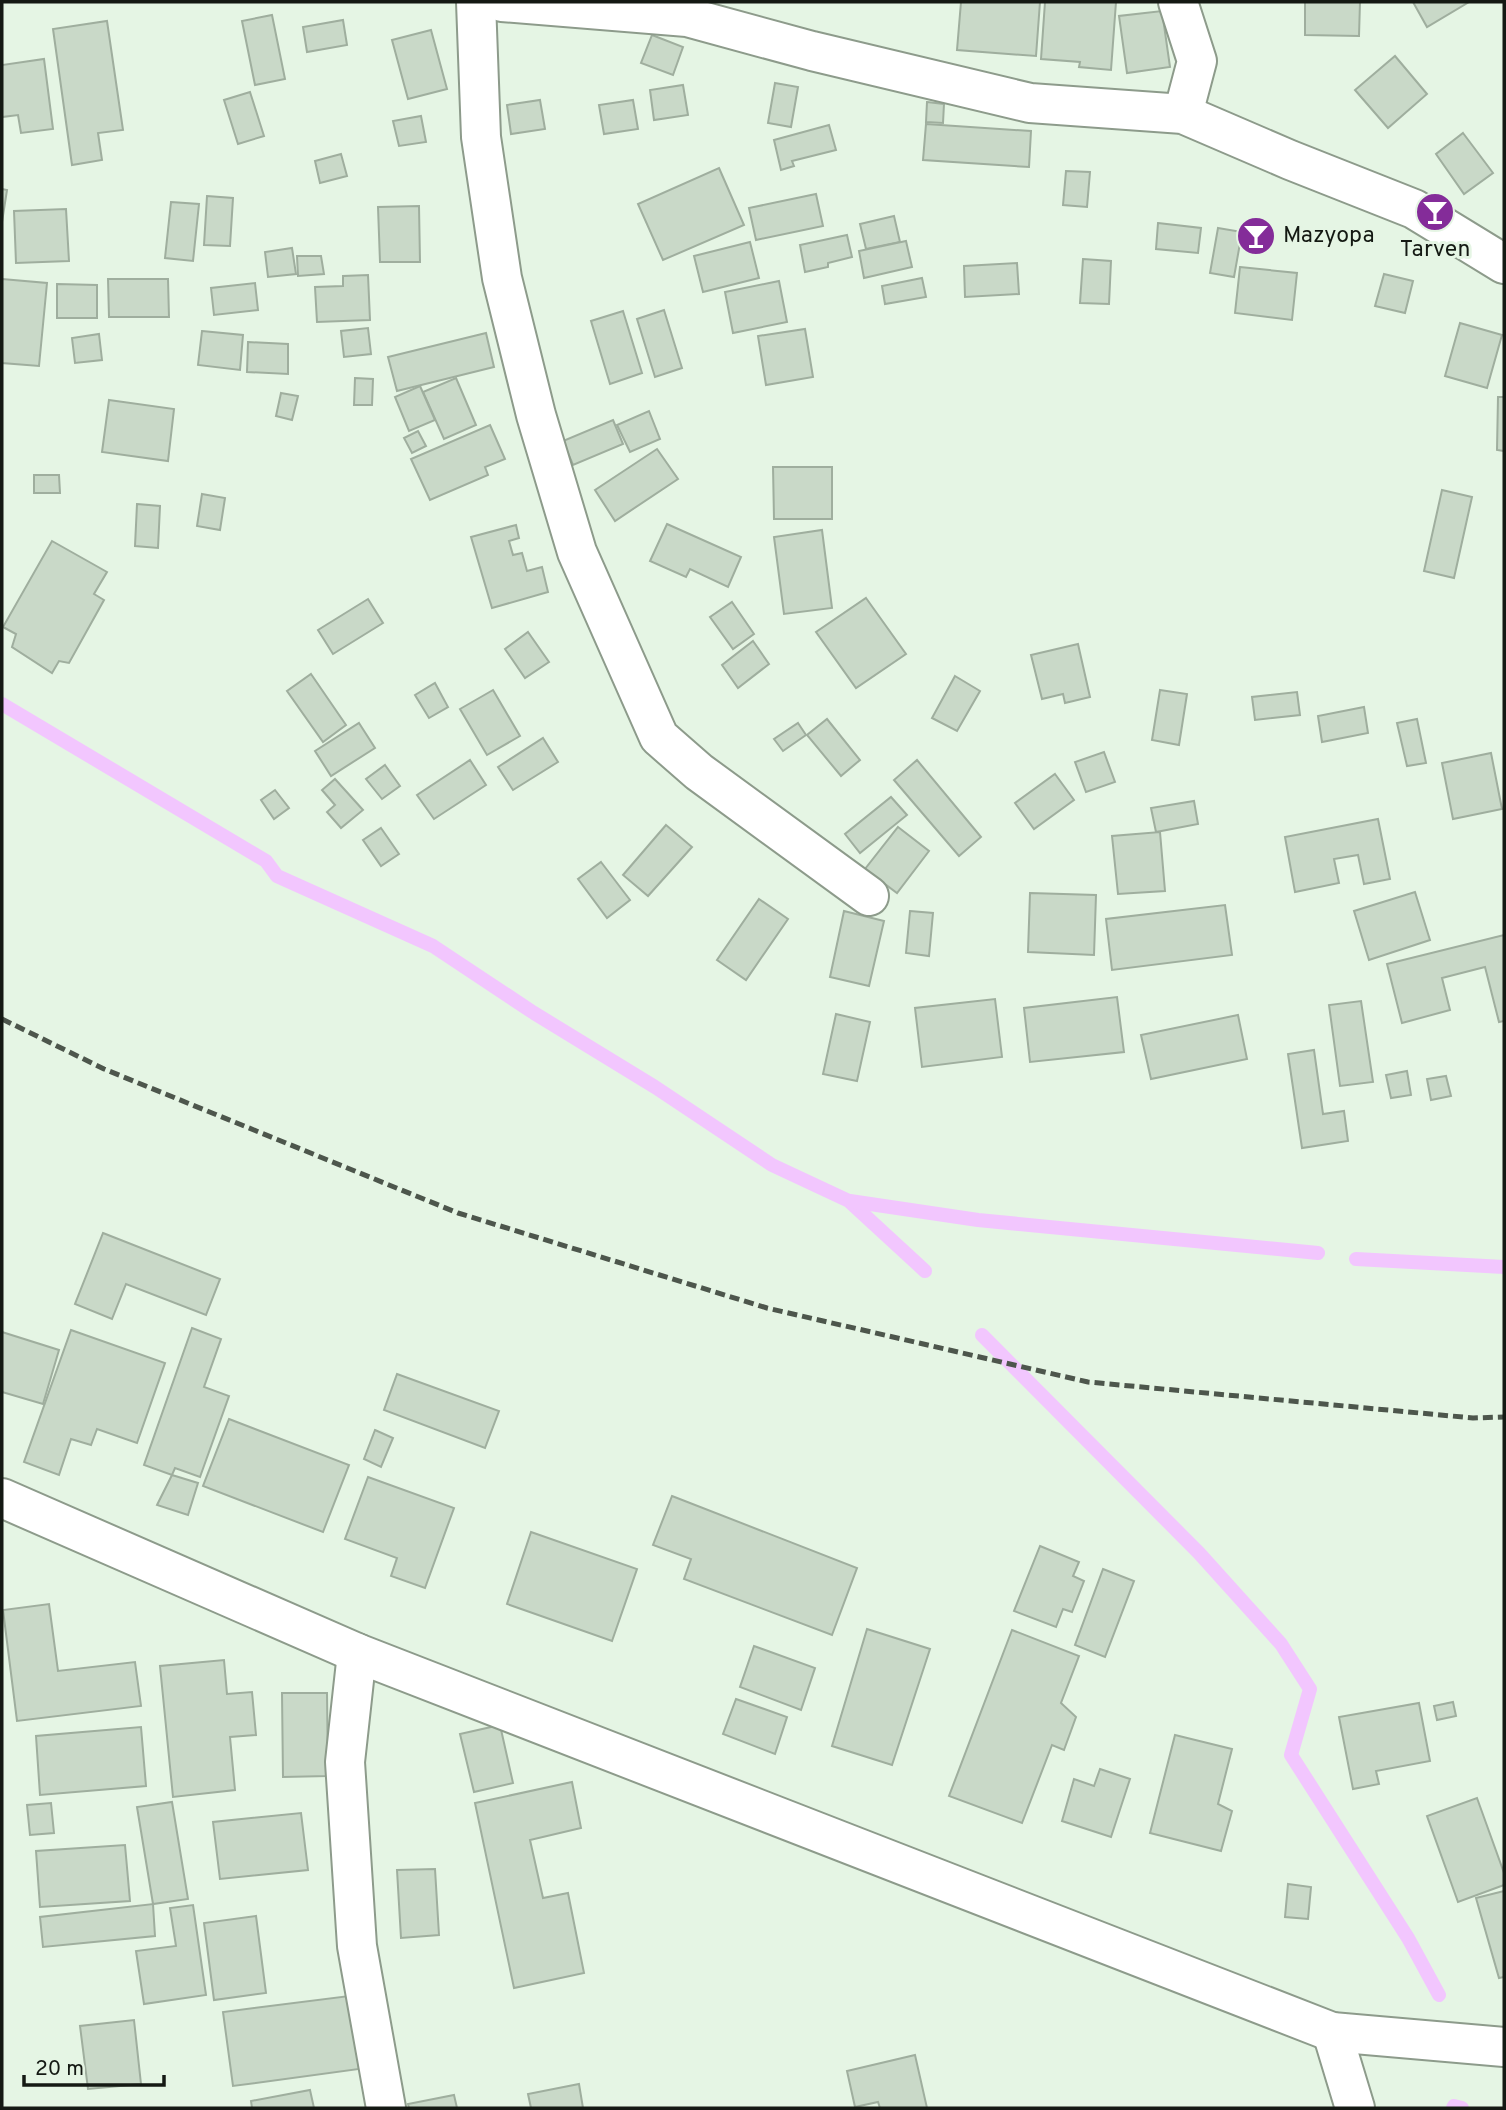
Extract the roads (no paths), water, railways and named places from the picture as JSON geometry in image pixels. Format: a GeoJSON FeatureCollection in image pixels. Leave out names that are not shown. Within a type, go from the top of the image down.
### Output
{"type":"FeatureCollection","features":[{"type":"Feature","properties":{"kind":"street"},"geometry":{"type":"LineString","coordinates":[[477,2],[481,137],[502,278],[536,415],[577,552],[659,737],[699,772],[869,896]]}},
{"type":"Feature","properties":{"kind":"street"},"geometry":{"type":"LineString","coordinates":[[502,2],[687,17],[813,51],[1030,103],[1183,114],[1415,209],[1504,264]]}},
{"type":"Feature","properties":{"kind":"street"},"geometry":{"type":"LineString","coordinates":[[1178,2],[1197,61],[1183,114]]}},
{"type":"Feature","properties":{"kind":"street"},"geometry":{"type":"LineString","coordinates":[[2,1498],[357,1653],[1332,2032],[1504,2047]]}},
{"type":"Feature","properties":{"kind":"street"},"geometry":{"type":"LineString","coordinates":[[357,1653],[345,1762],[356,1933],[386,2108]]}},
{"type":"Feature","properties":{"kind":"street"},"geometry":{"type":"LineString","coordinates":[[1332,2032],[1355,2108]]}},
{"type":"Feature","properties":{"kind":"waterway"},"geometry":{"type":"LineString","coordinates":[[2,704],[266,861],[277,876],[433,946],[772,1165],[849,1201],[925,1271]]}},
{"type":"Feature","properties":{"kind":"waterway"},"geometry":{"type":"LineString","coordinates":[[850,1201],[978,1220],[1318,1253]]}},
{"type":"Feature","properties":{"kind":"waterway"},"geometry":{"type":"LineString","coordinates":[[1356,1259],[1504,1267]]}},
{"type":"Feature","properties":{"kind":"waterway"},"geometry":{"type":"LineString","coordinates":[[982,1335],[1199,1553],[1281,1644],[1310,1689],[1291,1755],[1408,1938],[1439,1995]]}},
{"type":"Feature","properties":{"kind":"waterway"},"geometry":{"type":"LineString","coordinates":[[1453,2108],[1462,2108]]}},
{"type":"Feature","properties":{"kind":"railway"},"geometry":{"type":"LineString","coordinates":[[2,1019],[104,1069],[458,1213],[767,1308],[1088,1382],[1473,1418],[1504,1417]]}},
{"type":"Feature","properties":{"kind":"place","name":"Tarven"},"geometry":{"type":"Point","coordinates":[1435,212]}},
{"type":"Feature","properties":{"kind":"place","name":"Mazyopa"},"geometry":{"type":"Point","coordinates":[1256,236]}}]}
